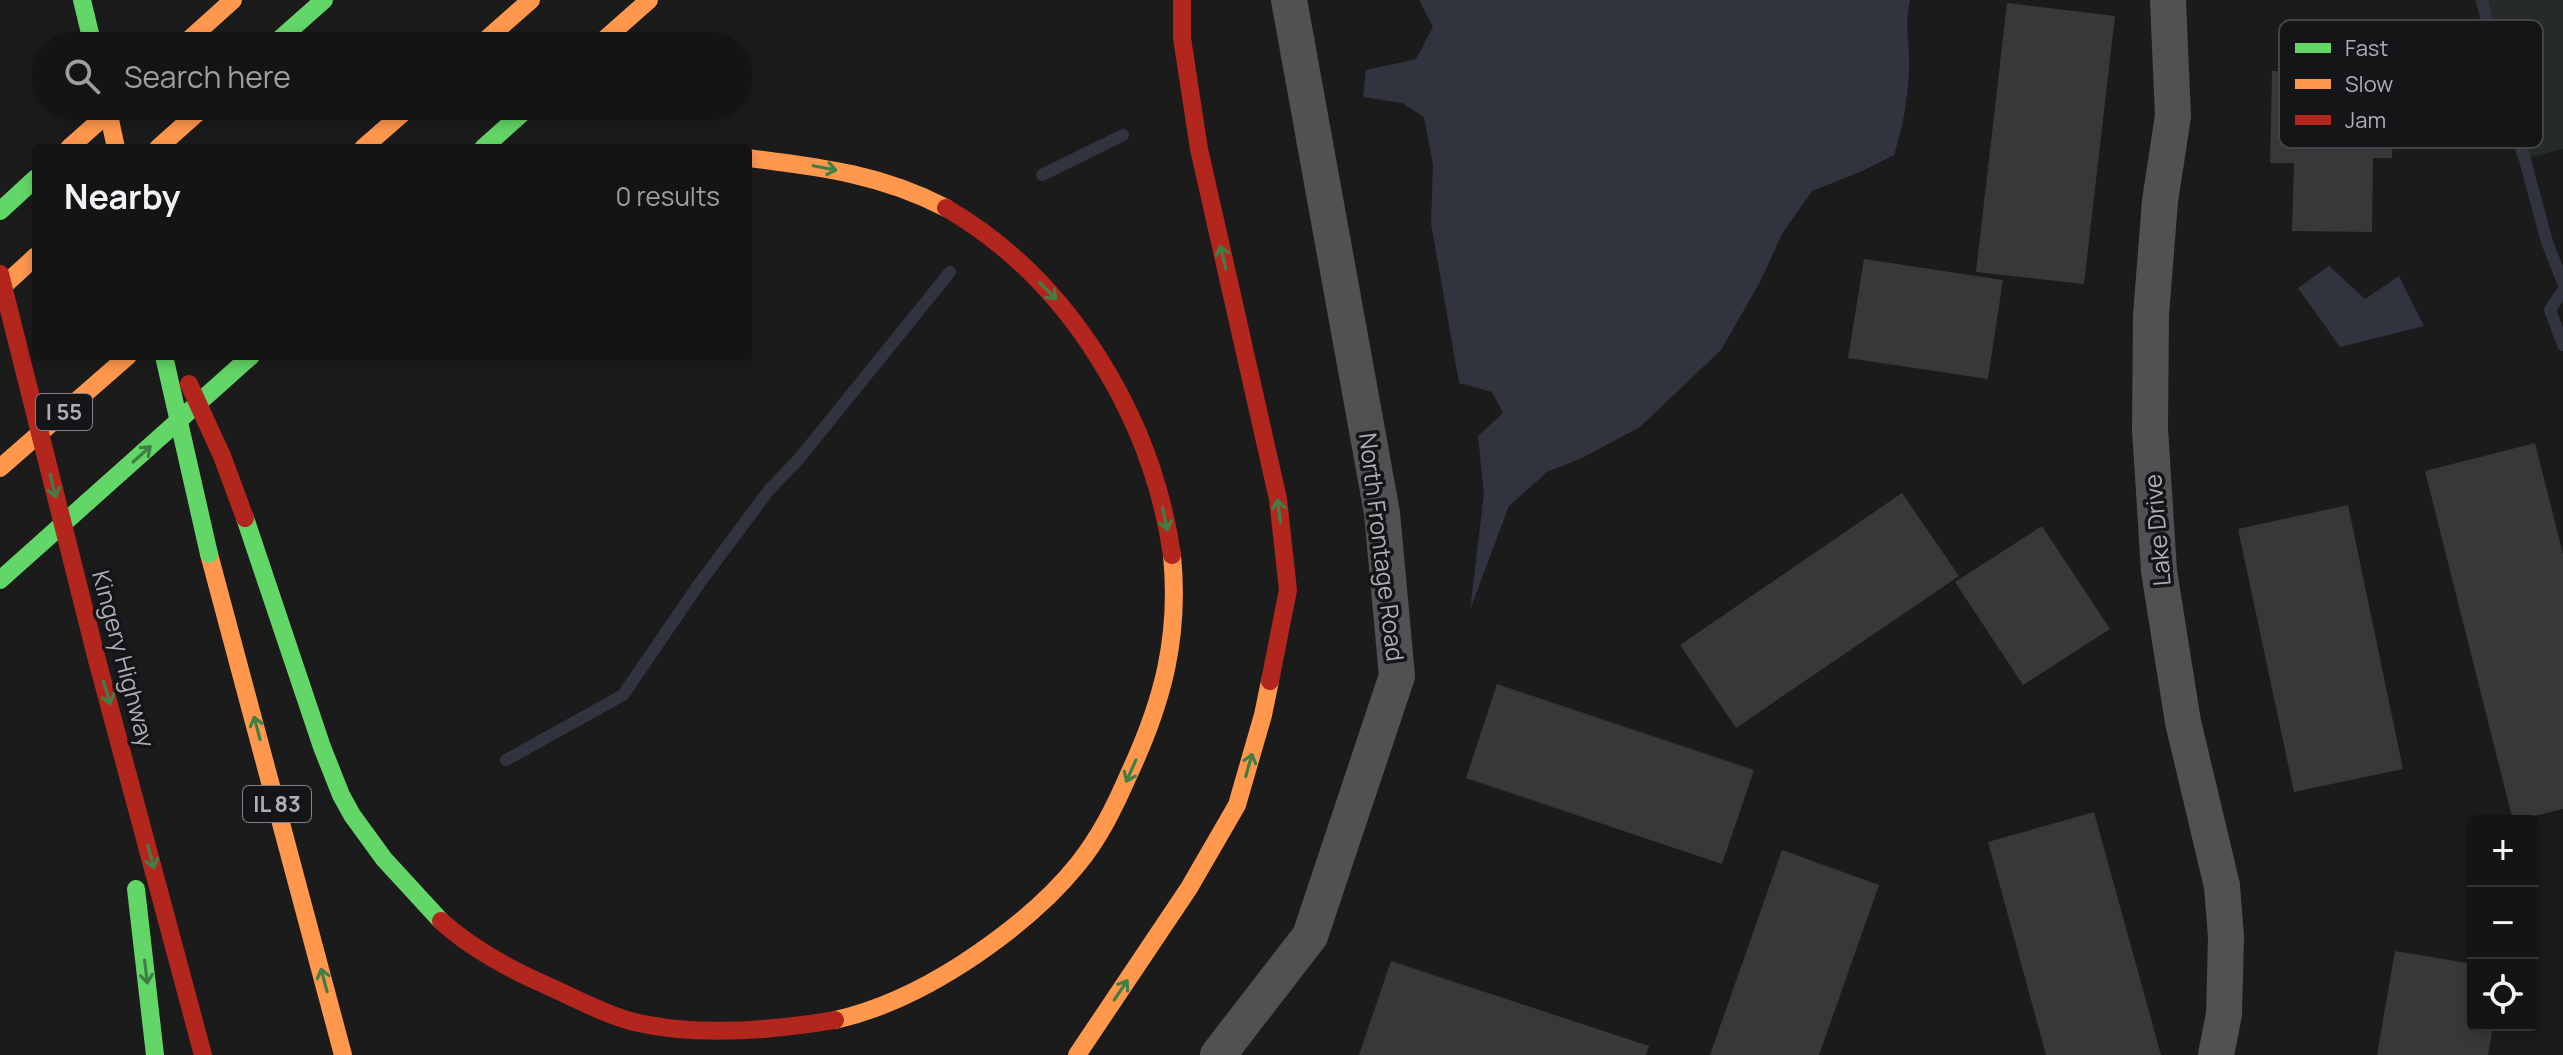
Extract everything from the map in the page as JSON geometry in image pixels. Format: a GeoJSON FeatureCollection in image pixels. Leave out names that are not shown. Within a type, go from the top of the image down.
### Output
{"type":"FeatureCollection","features":[{"type":"Feature","properties":{"kind":"highway"},"geometry":{"type":"LineString","coordinates":[[82,0],[90,32]]}},
{"type":"Feature","properties":{"kind":"highway"},"geometry":{"type":"LineString","coordinates":[[198,32],[233,0]]}},
{"type":"Feature","properties":{"kind":"highway"},"geometry":{"type":"LineString","coordinates":[[288,32],[324,0]]}},
{"type":"Feature","properties":{"kind":"highway"},"geometry":{"type":"LineString","coordinates":[[495,32],[531,0]]}},
{"type":"Feature","properties":{"kind":"highway"},"geometry":{"type":"LineString","coordinates":[[613,32],[649,0]]}},
{"type":"Feature","properties":{"kind":"highway"},"geometry":{"type":"LineString","coordinates":[[1077,1055],[1189,888],[1237,805],[1263,715],[1288,590],[1278,499],[1199,149],[1182,38],[1182,0]]}},
{"type":"Feature","properties":{"kind":"highway"},"geometry":{"type":"LineString","coordinates":[[73,144],[100,120]]}},
{"type":"Feature","properties":{"kind":"highway"},"geometry":{"type":"LineString","coordinates":[[110,120],[115,144]]}},
{"type":"Feature","properties":{"kind":"highway"},"geometry":{"type":"LineString","coordinates":[[162,144],[189,120]]}},
{"type":"Feature","properties":{"kind":"highway"},"geometry":{"type":"LineString","coordinates":[[368,144],[395,120]]}},
{"type":"Feature","properties":{"kind":"highway"},"geometry":{"type":"LineString","coordinates":[[487,144],[514,120]]}},
{"type":"Feature","properties":{"kind":"highway"},"geometry":{"type":"LineString","coordinates":[[179,360],[222,456],[245,518],[317,736],[350,813],[403,884],[468,943],[554,989],[634,1022],[711,1030],[793,1026],[856,1015],[920,990],[978,954],[1028,915],[1076,867],[1111,818],[1158,708],[1171,644],[1175,587],[1167,524],[1148,451],[1111,378],[1068,312],[1016,257],[951,209],[887,181],[819,166],[752,158]]}},
{"type":"Feature","properties":{"kind":"highway"},"geometry":{"type":"LineString","coordinates":[[0,211],[32,182]]}},
{"type":"Feature","properties":{"kind":"highway"},"geometry":{"type":"LineString","coordinates":[[0,289],[32,260]]}},
{"type":"Feature","properties":{"kind":"highway","name":"Kingery Highway"},"geometry":{"type":"LineString","coordinates":[[0,274],[97,660],[203,1055]]}},
{"type":"Feature","properties":{"kind":"highway","name":"I 55"},"geometry":{"type":"LineString","coordinates":[[0,468],[123,360]]}},
{"type":"Feature","properties":{"kind":"highway","name":"IL 83"},"geometry":{"type":"LineString","coordinates":[[165,360],[209,554],[343,1055]]}},
{"type":"Feature","properties":{"kind":"highway"},"geometry":{"type":"LineString","coordinates":[[0,580],[247,360]]}},
{"type":"Feature","properties":{"kind":"highway"},"geometry":{"type":"LineString","coordinates":[[117,727],[155,1055]]}},
{"type":"Feature","properties":{"kind":"street","name":"North Frontage Road"},"geometry":{"type":"LineString","coordinates":[[1218,1055],[1310,936],[1397,676],[1382,513],[1290,19],[1289,0]]}},
{"type":"Feature","properties":{"kind":"street","name":"Lake Drive"},"geometry":{"type":"LineString","coordinates":[[2168,0],[2173,116],[2160,201],[2152,301],[2150,429],[2159,571],[2183,722],[2222,886],[2226,937],[2224,999],[2216,1055]]}},
{"type":"Feature","properties":{"kind":"shaded area"},"geometry":{"type":"Polygon","coordinates":[[[1419,0],[1910,0],[1907,18],[1908,91],[1894,155],[1812,191],[1782,234],[1760,282],[1721,350],[1640,427],[1582,458],[1547,472],[1509,506],[1470,610],[1484,494],[1478,436],[1503,413],[1492,392],[1459,383],[1431,223],[1433,165],[1424,117],[1402,103],[1363,97],[1366,70],[1416,59],[1433,27],[1419,0]]]}},
{"type":"Feature","properties":{"kind":"shaded area"},"geometry":{"type":"Polygon","coordinates":[[[2475,0],[2563,0],[2563,149],[2518,161],[2515,148],[2543,148],[2543,20],[2480,20],[2475,0]]]}},
{"type":"Feature","properties":{"kind":"shaded area"},"geometry":{"type":"Polygon","coordinates":[[[2329,266],[2365,299],[2399,276],[2424,326],[2340,347],[2298,288],[2329,266]]]}},
{"type":"Feature","properties":{"kind":"building"},"geometry":{"type":"Polygon","coordinates":[[[2007,3],[2115,16],[2084,284],[1976,272],[2007,3]]]}},
{"type":"Feature","properties":{"kind":"building"},"geometry":{"type":"Polygon","coordinates":[[[2272,71],[2279,71],[2279,148],[2392,148],[2392,158],[2373,158],[2372,232],[2292,231],[2294,163],[2270,163],[2272,71]]]}},
{"type":"Feature","properties":{"kind":"building"},"geometry":{"type":"Polygon","coordinates":[[[1864,259],[2003,280],[1988,379],[1848,358],[1864,259]]]}},
{"type":"Feature","properties":{"kind":"building"},"geometry":{"type":"Polygon","coordinates":[[[2535,443],[2563,554],[2563,809],[2538,815],[2511,815],[2425,471],[2535,443]]]}},
{"type":"Feature","properties":{"kind":"building"},"geometry":{"type":"Polygon","coordinates":[[[1902,493],[1959,576],[1736,728],[1680,645],[1902,493]]]}},
{"type":"Feature","properties":{"kind":"building"},"geometry":{"type":"Polygon","coordinates":[[[2348,505],[2403,769],[2294,792],[2238,529],[2348,505]]]}},
{"type":"Feature","properties":{"kind":"building"},"geometry":{"type":"Polygon","coordinates":[[[2042,526],[2110,629],[2023,685],[1955,582],[2042,526]]]}},
{"type":"Feature","properties":{"kind":"building"},"geometry":{"type":"Polygon","coordinates":[[[1497,684],[1754,770],[1722,864],[1466,778],[1497,684]]]}},
{"type":"Feature","properties":{"kind":"building"},"geometry":{"type":"Polygon","coordinates":[[[2094,812],[2161,1055],[2046,1055],[1988,842],[2094,812]]]}},
{"type":"Feature","properties":{"kind":"building"},"geometry":{"type":"Polygon","coordinates":[[[1782,850],[1879,885],[1819,1055],[1710,1055],[1782,850]]]}},
{"type":"Feature","properties":{"kind":"building"},"geometry":{"type":"Polygon","coordinates":[[[2395,951],[2467,963],[2467,1031],[2492,1031],[2488,1055],[2377,1055],[2395,951]]]}},
{"type":"Feature","properties":{"kind":"building"},"geometry":{"type":"Polygon","coordinates":[[[1391,961],[1649,1046],[1646,1055],[1359,1055],[1391,961]]]}},
{"type":"Feature","properties":{"kind":"waterway"},"geometry":{"type":"LineString","coordinates":[[2482,0],[2487,20]]}},
{"type":"Feature","properties":{"kind":"waterway"},"geometry":{"type":"LineString","coordinates":[[1042,175],[1123,135]]}},
{"type":"Feature","properties":{"kind":"waterway"},"geometry":{"type":"LineString","coordinates":[[2522,148],[2547,242],[2563,283]]}},
{"type":"Feature","properties":{"kind":"waterway"},"geometry":{"type":"LineString","coordinates":[[506,760],[623,695],[699,584],[769,490],[798,460],[950,272]]}},
{"type":"Feature","properties":{"kind":"waterway"},"geometry":{"type":"LineString","coordinates":[[2563,290],[2550,310],[2563,345]]}},
{"type":"Feature","properties":{"kind":"traffic: fast"},"geometry":{"type":"LineString","coordinates":[[82,0],[90,32]]}},
{"type":"Feature","properties":{"kind":"traffic: fast"},"geometry":{"type":"LineString","coordinates":[[288,32],[324,0]]}},
{"type":"Feature","properties":{"kind":"traffic: fast"},"geometry":{"type":"LineString","coordinates":[[487,144],[514,120]]}},
{"type":"Feature","properties":{"kind":"traffic: fast"},"geometry":{"type":"LineString","coordinates":[[0,211],[32,182]]}},
{"type":"Feature","properties":{"kind":"traffic: fast"},"geometry":{"type":"LineString","coordinates":[[165,360],[209,554]]}},
{"type":"Feature","properties":{"kind":"traffic: fast"},"geometry":{"type":"LineString","coordinates":[[0,580],[247,360]]}},
{"type":"Feature","properties":{"kind":"traffic: fast"},"geometry":{"type":"LineString","coordinates":[[245,518],[341,795],[384,859],[441,921]]}},
{"type":"Feature","properties":{"kind":"traffic: fast"},"geometry":{"type":"LineString","coordinates":[[136,889],[155,1055]]}},
{"type":"Feature","properties":{"kind":"traffic: slow"},"geometry":{"type":"LineString","coordinates":[[198,32],[233,0]]}},
{"type":"Feature","properties":{"kind":"traffic: slow"},"geometry":{"type":"LineString","coordinates":[[495,32],[531,0]]}},
{"type":"Feature","properties":{"kind":"traffic: slow"},"geometry":{"type":"LineString","coordinates":[[613,32],[649,0]]}},
{"type":"Feature","properties":{"kind":"traffic: slow"},"geometry":{"type":"LineString","coordinates":[[73,144],[100,120]]}},
{"type":"Feature","properties":{"kind":"traffic: slow"},"geometry":{"type":"LineString","coordinates":[[110,120],[115,144]]}},
{"type":"Feature","properties":{"kind":"traffic: slow"},"geometry":{"type":"LineString","coordinates":[[162,144],[189,120]]}},
{"type":"Feature","properties":{"kind":"traffic: slow"},"geometry":{"type":"LineString","coordinates":[[368,144],[395,120]]}},
{"type":"Feature","properties":{"kind":"traffic: slow"},"geometry":{"type":"LineString","coordinates":[[752,159],[874,180],[922,196],[946,208]]}},
{"type":"Feature","properties":{"kind":"traffic: slow"},"geometry":{"type":"LineString","coordinates":[[0,289],[32,260]]}},
{"type":"Feature","properties":{"kind":"traffic: slow"},"geometry":{"type":"LineString","coordinates":[[0,468],[123,360]]}},
{"type":"Feature","properties":{"kind":"traffic: slow"},"geometry":{"type":"LineString","coordinates":[[209,554],[343,1055]]}},
{"type":"Feature","properties":{"kind":"traffic: slow"},"geometry":{"type":"LineString","coordinates":[[835,1020],[901,998],[962,964],[1039,906],[1086,854],[1124,786],[1160,694],[1171,641],[1172,555]]}},
{"type":"Feature","properties":{"kind":"traffic: slow"},"geometry":{"type":"LineString","coordinates":[[1077,1055],[1189,888],[1237,805],[1270,681]]}},
{"type":"Feature","properties":{"kind":"traffic: jam"},"geometry":{"type":"LineString","coordinates":[[1182,0],[1182,38],[1199,149],[1278,499],[1288,590],[1270,681]]}},
{"type":"Feature","properties":{"kind":"traffic: jam"},"geometry":{"type":"LineString","coordinates":[[946,208],[990,238],[1030,273],[1066,313],[1098,356],[1124,403],[1146,453],[1162,503],[1172,555]]}},
{"type":"Feature","properties":{"kind":"traffic: jam"},"geometry":{"type":"LineString","coordinates":[[0,274],[97,660]]}},
{"type":"Feature","properties":{"kind":"traffic: jam"},"geometry":{"type":"LineString","coordinates":[[189,384],[222,456],[245,518]]}},
{"type":"Feature","properties":{"kind":"traffic: jam"},"geometry":{"type":"LineString","coordinates":[[97,660],[203,1055]]}},
{"type":"Feature","properties":{"kind":"traffic: jam"},"geometry":{"type":"LineString","coordinates":[[441,921],[479,950],[507,966],[634,1022],[683,1030],[734,1031],[835,1020]]}}]}
